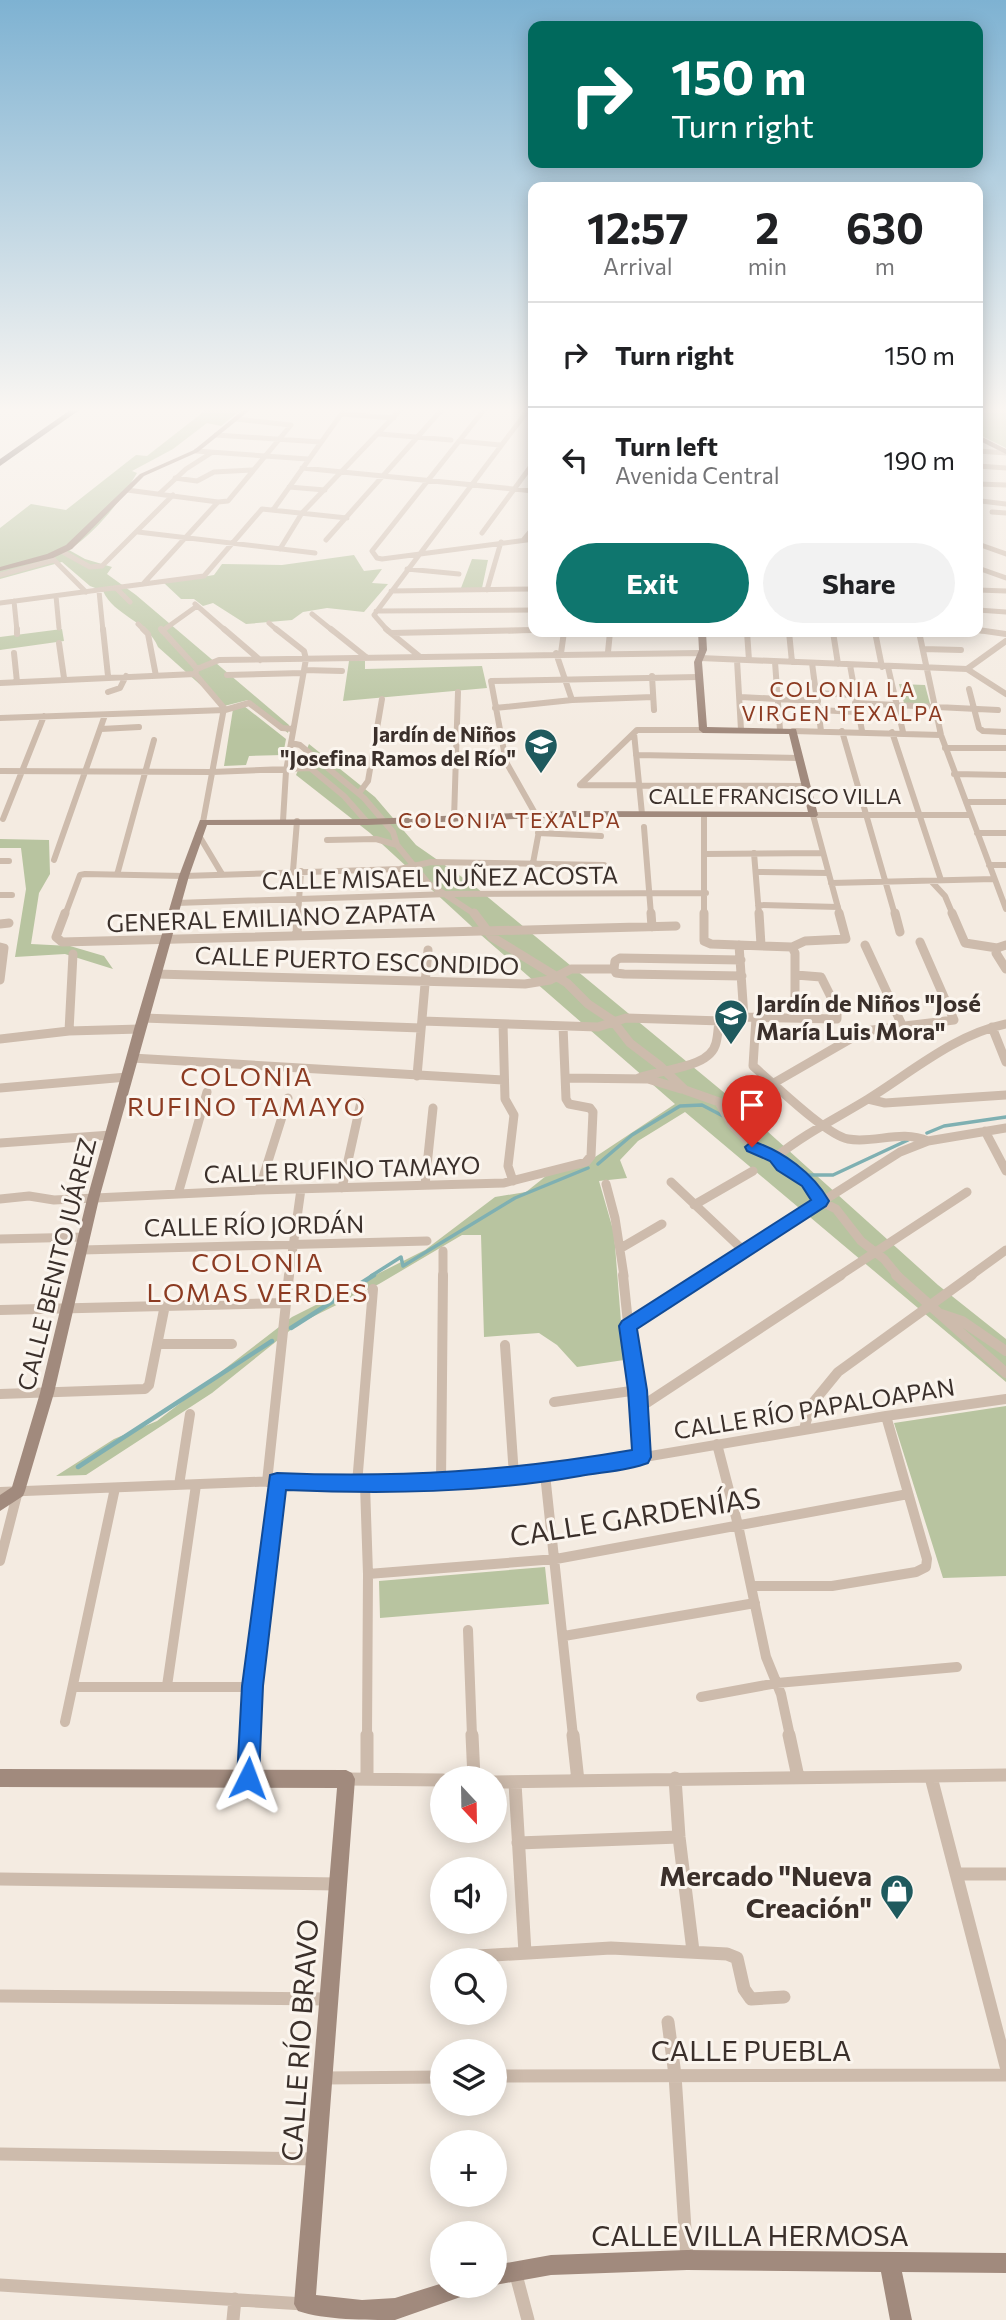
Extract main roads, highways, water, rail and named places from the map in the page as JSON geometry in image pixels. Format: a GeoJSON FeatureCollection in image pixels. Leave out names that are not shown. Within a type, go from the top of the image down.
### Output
{"type":"FeatureCollection","features":[{"type":"Feature","properties":{"kind":"waterway"},"geometry":{"type":"LineString","coordinates":[[598,1164],[632,1135],[680,1106],[702,1105],[723,1116]]}},
{"type":"Feature","properties":{"kind":"waterway"},"geometry":{"type":"LineString","coordinates":[[927,1133],[944,1126],[1006,1117]]}},
{"type":"Feature","properties":{"kind":"waterway"},"geometry":{"type":"LineString","coordinates":[[741,1128],[761,1147]]}},
{"type":"Feature","properties":{"kind":"waterway"},"geometry":{"type":"LineString","coordinates":[[802,1175],[833,1175],[908,1140]]}},
{"type":"Feature","properties":{"kind":"waterway"},"geometry":{"type":"LineString","coordinates":[[768,1156],[773,1163],[795,1175]]}},
{"type":"Feature","properties":{"kind":"waterway"},"geometry":{"type":"LineString","coordinates":[[371,1276],[401,1257],[403,1266],[515,1198],[588,1168]]}},
{"type":"Feature","properties":{"kind":"waterway"},"geometry":{"type":"LineString","coordinates":[[291,1328],[374,1275]]}},
{"type":"Feature","properties":{"kind":"waterway"},"geometry":{"type":"LineString","coordinates":[[78,1467],[272,1341]]}},
{"type":"Feature","properties":{"kind":"place","name":"Jardín de Niños \"Josefina Ramos del Río\""},"geometry":{"type":"Point","coordinates":[541,775]}},
{"type":"Feature","properties":{"kind":"place","name":"Jardín de Niños \"José María Luis Mora\""},"geometry":{"type":"Point","coordinates":[731,1046]}},
{"type":"Feature","properties":{"kind":"place","name":"Mercado \"Nueva Creación\""},"geometry":{"type":"Point","coordinates":[897,1921]}},
{"type":"Feature","properties":{"kind":"district","name":"COLONIA LA VIRGEN TEXALPA"},"geometry":{"type":"Point","coordinates":[843,700]}},
{"type":"Feature","properties":{"kind":"district","name":"COLONIA TEXALPA"},"geometry":{"type":"Point","coordinates":[510,819]}},
{"type":"Feature","properties":{"kind":"district","name":"COLONIA RUFINO TAMAYO"},"geometry":{"type":"Point","coordinates":[247,1090]}},
{"type":"Feature","properties":{"kind":"district","name":"COLONIA LOMAS VERDES"},"geometry":{"type":"Point","coordinates":[258,1276]}}]}
